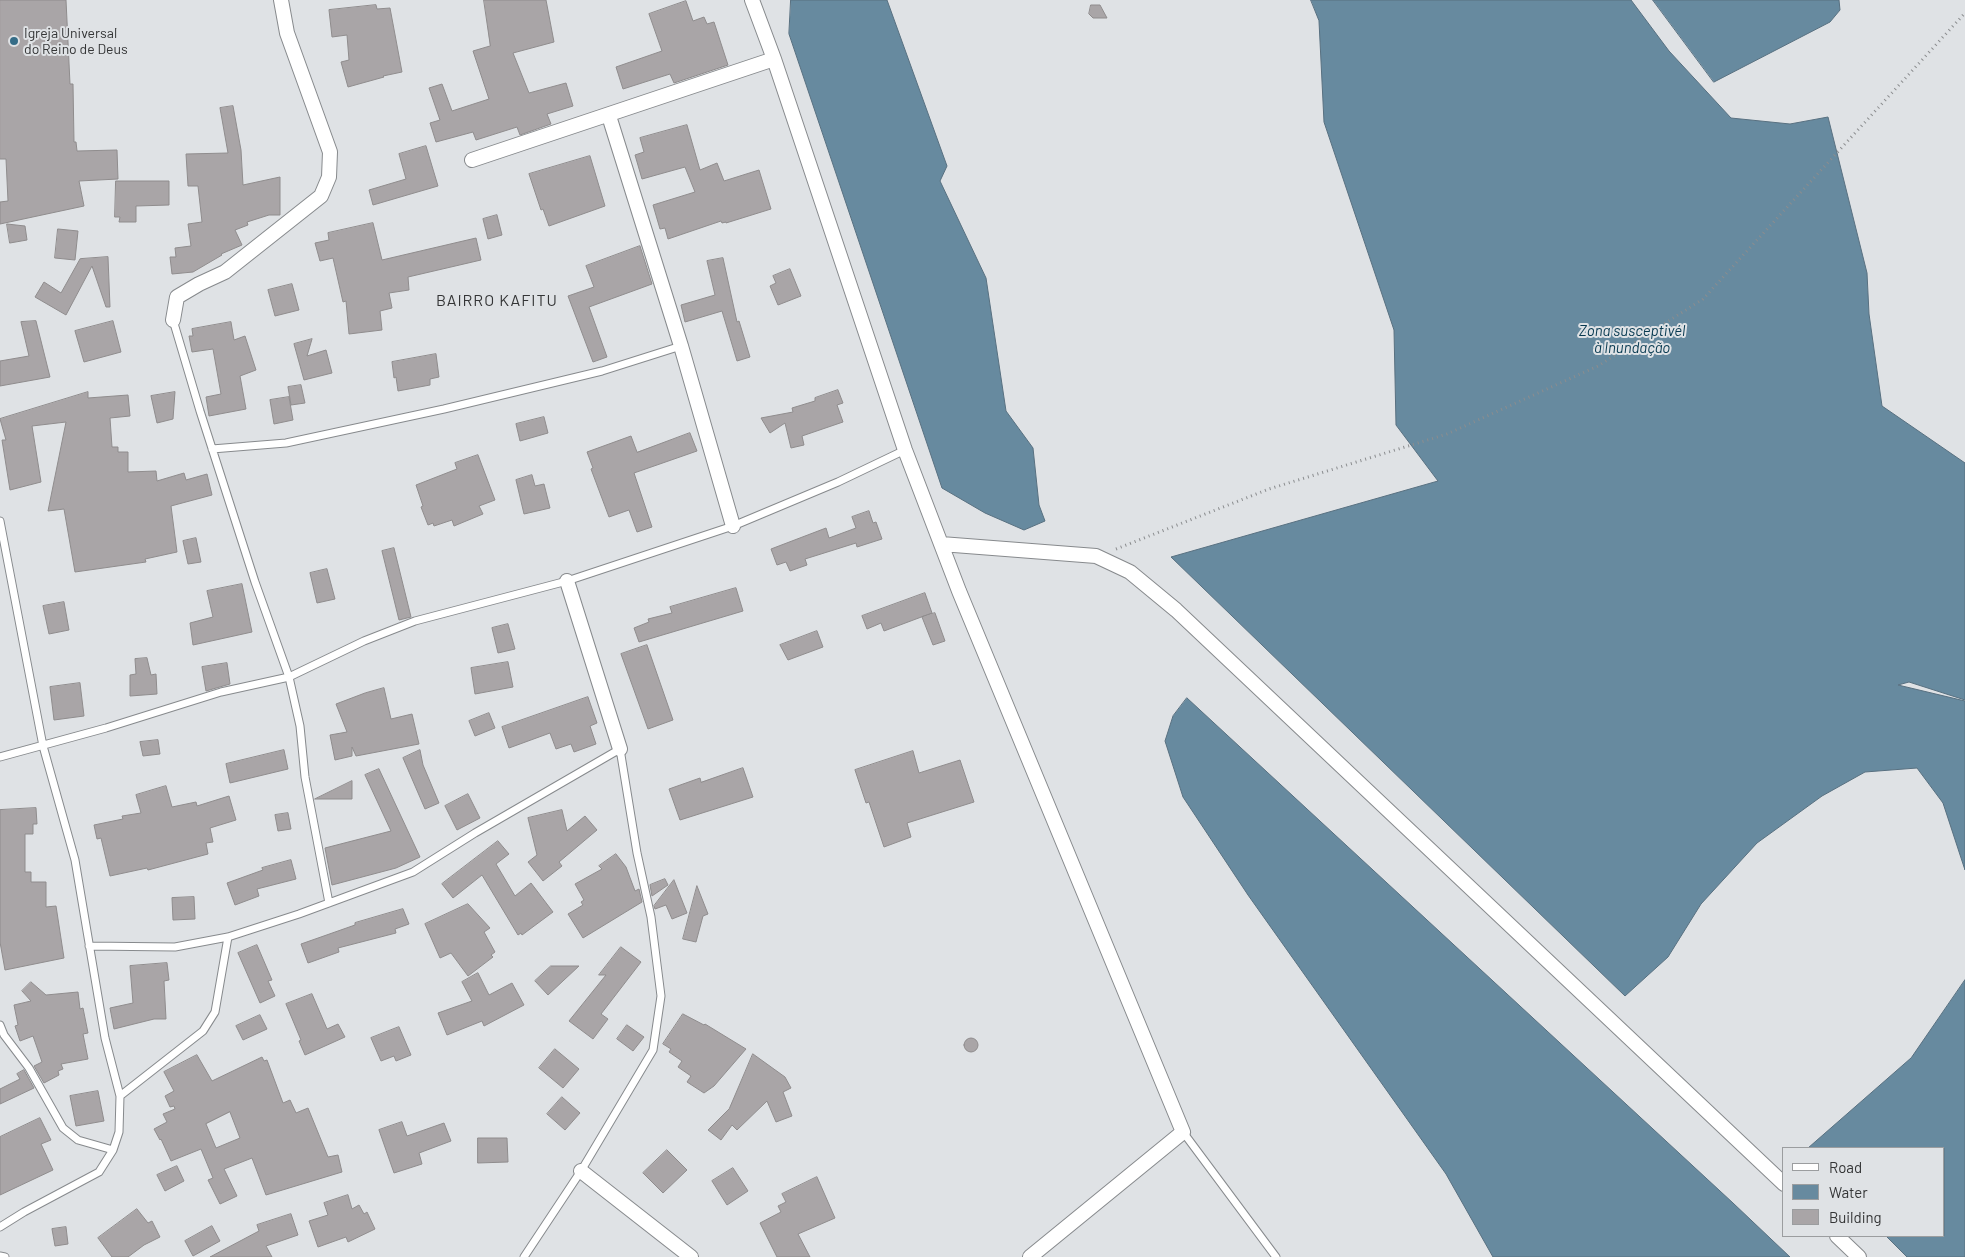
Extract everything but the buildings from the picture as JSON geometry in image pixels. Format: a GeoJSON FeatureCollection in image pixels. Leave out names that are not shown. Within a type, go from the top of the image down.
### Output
{"type":"FeatureCollection","features":[{"type":"Feature","properties":{"kind":"street"},"geometry":{"type":"LineString","coordinates":[[173,320],[178,297],[199,284],[225,272],[321,196],[329,176],[330,152],[287,33],[281,0]]}},
{"type":"Feature","properties":{"kind":"street"},"geometry":{"type":"LineString","coordinates":[[752,0],[774,59],[904,450],[1183,1132],[1030,1257]]}},
{"type":"Feature","properties":{"kind":"street"},"geometry":{"type":"LineString","coordinates":[[472,160],[609,116],[774,59]]}},
{"type":"Feature","properties":{"kind":"street"},"geometry":{"type":"LineString","coordinates":[[609,116],[681,346],[732,526]]}},
{"type":"Feature","properties":{"kind":"street"},"geometry":{"type":"LineString","coordinates":[[941,544],[1096,556],[1130,572],[1176,610],[1782,1182]]}},
{"type":"Feature","properties":{"kind":"street"},"geometry":{"type":"LineString","coordinates":[[567,581],[620,749]]}},
{"type":"Feature","properties":{"kind":"street"},"geometry":{"type":"LineString","coordinates":[[581,1171],[691,1257]]}},
{"type":"Feature","properties":{"kind":"street"},"geometry":{"type":"LineString","coordinates":[[1838,1237],[1859,1257]]}},
{"type":"Feature","properties":{"kind":"lane"},"geometry":{"type":"LineString","coordinates":[[173,320],[255,582],[289,678],[300,726],[306,777],[329,903]]}},
{"type":"Feature","properties":{"kind":"lane"},"geometry":{"type":"LineString","coordinates":[[212,449],[286,443],[444,409],[602,371],[681,346]]}},
{"type":"Feature","properties":{"kind":"lane"},"geometry":{"type":"LineString","coordinates":[[0,757],[43,746],[221,692],[289,678],[364,641],[415,621],[567,581],[732,526],[838,482],[904,450]]}},
{"type":"Feature","properties":{"kind":"lane"},"geometry":{"type":"LineString","coordinates":[[0,521],[43,746],[75,860],[105,1038],[120,1096],[119,1132],[113,1150],[99,1172],[0,1227]]}},
{"type":"Feature","properties":{"kind":"lane"},"geometry":{"type":"LineString","coordinates":[[89,946],[175,947],[228,937],[413,872],[483,828],[620,749],[637,853],[651,917],[661,996],[653,1050],[581,1171],[524,1257]]}},
{"type":"Feature","properties":{"kind":"lane"},"geometry":{"type":"LineString","coordinates":[[120,1096],[202,1031],[216,1012],[228,937]]}},
{"type":"Feature","properties":{"kind":"lane"},"geometry":{"type":"LineString","coordinates":[[0,1025],[4,1034],[30,1068],[63,1128],[78,1140],[113,1150]]}},
{"type":"Feature","properties":{"kind":"lane"},"geometry":{"type":"LineString","coordinates":[[1183,1132],[1276,1257]]}},
{"type":"Feature","properties":{"kind":"lane"},"geometry":{"type":"LineString","coordinates":[[0,1256],[5,1257]]}},
{"type":"Feature","properties":{"kind":"path"},"geometry":{"type":"LineString","coordinates":[[1096,556],[1269,489],[1447,434],[1598,366],[1703,299],[1965,13]]}},
{"type":"Feature","properties":{"kind":"water"},"geometry":{"type":"Polygon","coordinates":[[[791,0],[887,0],[947,166],[940,181],[986,278],[1006,411],[1033,448],[1039,505],[1045,521],[1024,530],[985,513],[942,488],[789,34],[791,0]]]}},
{"type":"Feature","properties":{"kind":"water","name":"Zona susceptivél à Inundação"},"geometry":{"type":"Polygon","coordinates":[[[1311,0],[1631,0],[1669,51],[1731,118],[1790,124],[1828,117],[1867,273],[1869,314],[1882,406],[1965,463],[1965,700],[1909,682],[1898,685],[1965,701],[1965,870],[1943,803],[1917,768],[1865,772],[1822,796],[1757,843],[1701,904],[1668,957],[1625,996],[1171,557],[1438,481],[1396,425],[1394,330],[1324,122],[1319,21],[1311,0]]]}},
{"type":"Feature","properties":{"kind":"water"},"geometry":{"type":"Polygon","coordinates":[[[1653,0],[1839,0],[1840,10],[1830,22],[1714,82],[1653,0]]]}},
{"type":"Feature","properties":{"kind":"water"},"geometry":{"type":"Polygon","coordinates":[[[1187,698],[1790,1257],[1493,1257],[1446,1174],[1248,895],[1183,797],[1165,741],[1173,716],[1187,698]]]}},
{"type":"Feature","properties":{"kind":"water"},"geometry":{"type":"Polygon","coordinates":[[[1965,980],[1965,1257],[1907,1257],[1887,1237],[1945,1237],[1945,1147],[1809,1147],[1911,1058],[1965,980]]]}},
{"type":"Feature","properties":{"kind":"place","name":"Igreja Universal do Reino de Deus"},"geometry":{"type":"Point","coordinates":[14,41]}},
{"type":"Feature","properties":{"kind":"district","name":"BAIRRO KAFITU"},"geometry":{"type":"Point","coordinates":[497,301]}}]}
